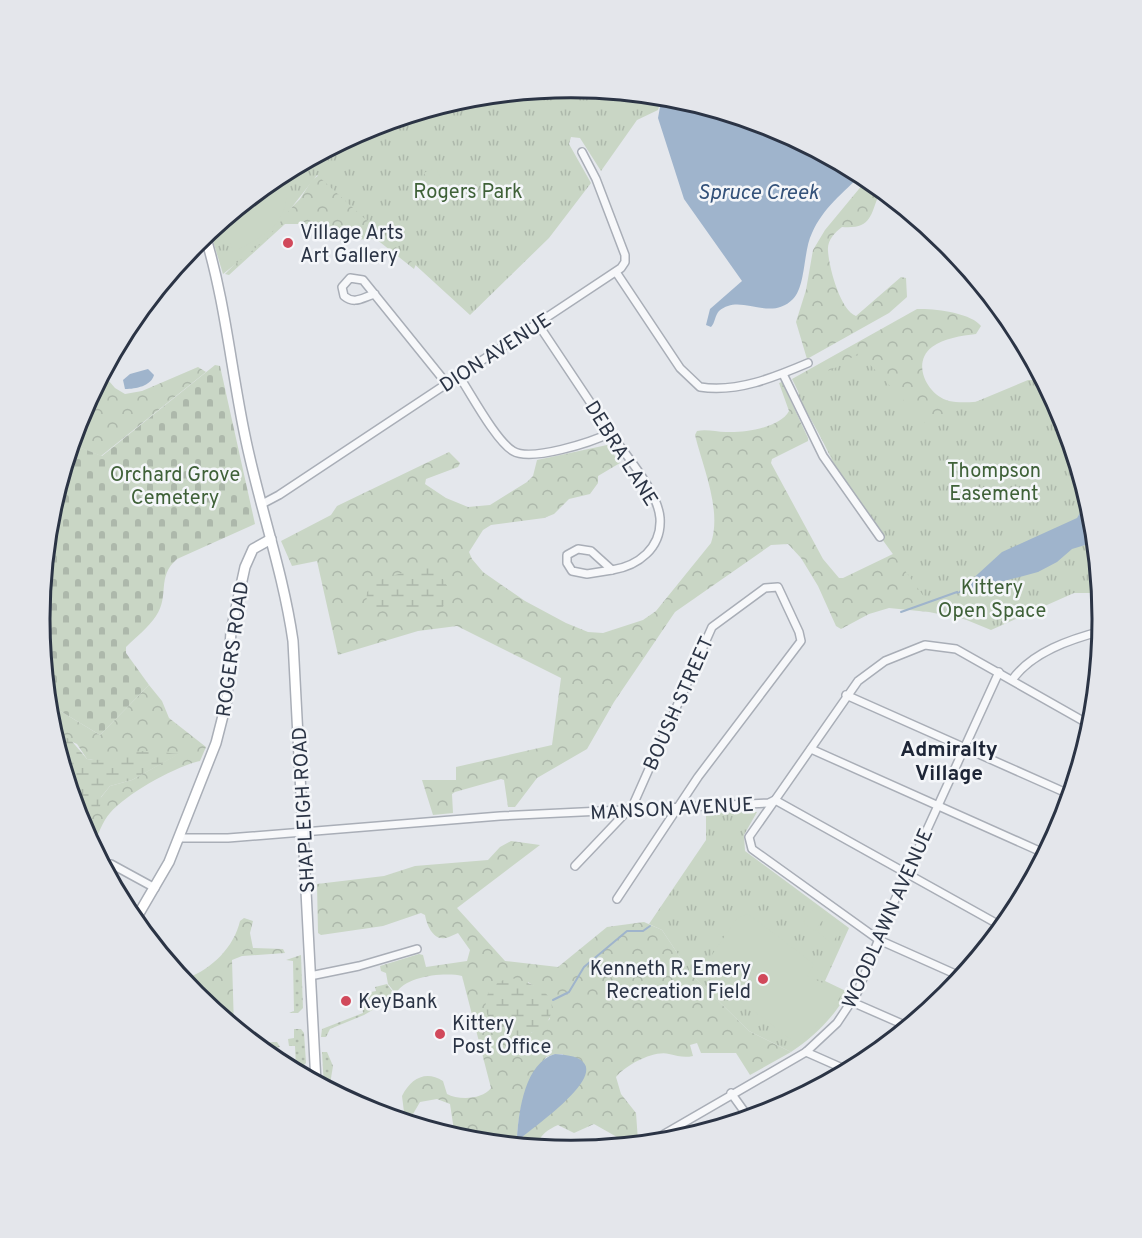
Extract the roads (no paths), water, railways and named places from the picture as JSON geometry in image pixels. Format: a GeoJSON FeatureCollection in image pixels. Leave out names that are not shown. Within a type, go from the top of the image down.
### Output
{"type":"FeatureCollection","features":[{"type":"Feature","properties":{"kind":"main road"},"geometry":{"type":"LineString","coordinates":[[207,245],[222,305],[244,436],[271,539]]}},
{"type":"Feature","properties":{"kind":"main road","name":"SHAPLEIGH ROAD"},"geometry":{"type":"LineString","coordinates":[[271,539],[287,602],[293,641],[315,1074]]}},
{"type":"Feature","properties":{"kind":"main road","name":"ROGERS ROAD"},"geometry":{"type":"LineString","coordinates":[[140,913],[180,838],[224,716],[231,631],[246,561],[253,549],[271,539]]}},
{"type":"Feature","properties":{"kind":"street"},"geometry":{"type":"LineString","coordinates":[[582,152],[596,179],[625,255],[623,265],[616,272],[680,368],[694,384],[708,389],[732,387],[783,374],[808,363]]}},
{"type":"Feature","properties":{"kind":"street","name":"DION AVENUE"},"geometry":{"type":"LineString","coordinates":[[262,504],[616,272]]}},
{"type":"Feature","properties":{"kind":"street"},"geometry":{"type":"LineString","coordinates":[[375,294],[351,301],[344,296],[342,287],[348,279],[357,277],[375,294],[447,384]]}},
{"type":"Feature","properties":{"kind":"street","name":"DEBRA LANE"},"geometry":{"type":"LineString","coordinates":[[538,324],[651,494],[660,517],[655,541],[645,556],[633,566],[612,570],[575,573],[568,567],[567,555],[574,550],[587,549],[612,570]]}},
{"type":"Feature","properties":{"kind":"street"},"geometry":{"type":"LineString","coordinates":[[783,374],[823,456],[880,537]]}},
{"type":"Feature","properties":{"kind":"street"},"geometry":{"type":"LineString","coordinates":[[459,376],[503,441],[517,453],[527,454],[579,445],[610,432]]}},
{"type":"Feature","properties":{"kind":"street","name":"BOUSH STREET"},"geometry":{"type":"LineString","coordinates":[[575,867],[628,810],[710,630],[765,588],[776,586],[799,632],[801,641],[678,806]]}},
{"type":"Feature","properties":{"kind":"street"},"geometry":{"type":"LineString","coordinates":[[1012,680],[1026,665],[1051,649],[1092,635]]}},
{"type":"Feature","properties":{"kind":"street","name":"MANSON AVENUE"},"geometry":{"type":"LineString","coordinates":[[180,838],[304,833],[509,816],[678,806],[761,804],[775,800],[846,695],[864,675],[885,661],[925,645],[956,649],[1082,720]]}},
{"type":"Feature","properties":{"kind":"street","name":"WOODLAWN AVENUE"},"geometry":{"type":"LineString","coordinates":[[669,1131],[806,1052],[829,1032],[852,1002],[999,672]]}},
{"type":"Feature","properties":{"kind":"street"},"geometry":{"type":"LineString","coordinates":[[846,695],[1063,792]]}},
{"type":"Feature","properties":{"kind":"street"},"geometry":{"type":"LineString","coordinates":[[811,749],[1039,851]]}},
{"type":"Feature","properties":{"kind":"street"},"geometry":{"type":"LineString","coordinates":[[954,973],[879,940],[751,848],[749,837],[775,800],[995,922]]}},
{"type":"Feature","properties":{"kind":"street"},"geometry":{"type":"LineString","coordinates":[[617,898],[678,806]]}},
{"type":"Feature","properties":{"kind":"street"},"geometry":{"type":"LineString","coordinates":[[111,864],[155,888]]}},
{"type":"Feature","properties":{"kind":"street"},"geometry":{"type":"LineString","coordinates":[[310,976],[359,966],[417,949]]}},
{"type":"Feature","properties":{"kind":"street"},"geometry":{"type":"LineString","coordinates":[[852,1002],[900,1023]]}},
{"type":"Feature","properties":{"kind":"street"},"geometry":{"type":"LineString","coordinates":[[806,1052],[839,1067]]}},
{"type":"Feature","properties":{"kind":"street"},"geometry":{"type":"LineString","coordinates":[[730,1094],[744,1111]]}},
{"type":"Feature","properties":{"kind":"water","name":"Spruce Creek"},"geometry":{"type":"Polygon","coordinates":[[[660,106],[706,115],[739,125],[802,151],[855,181],[834,201],[817,224],[809,240],[800,286],[793,299],[784,306],[765,308],[736,304],[719,311],[711,327],[706,325],[710,309],[742,281],[684,199],[658,118],[660,106]]]}},
{"type":"Feature","properties":{"kind":"water"},"geometry":{"type":"Polygon","coordinates":[[[148,369],[154,375],[150,382],[125,389],[123,380],[130,374],[148,369]]]}},
{"type":"Feature","properties":{"kind":"water"},"geometry":{"type":"Polygon","coordinates":[[[1081,512],[1087,544],[1072,549],[1057,562],[1038,572],[956,594],[1002,552],[1077,518],[1081,512]]]}},
{"type":"Feature","properties":{"kind":"water"},"geometry":{"type":"Polygon","coordinates":[[[555,1054],[577,1058],[586,1067],[584,1078],[560,1106],[522,1138],[517,1137],[522,1101],[530,1077],[545,1059],[555,1054]]]}},
{"type":"Feature","properties":{"kind":"waterway"},"geometry":{"type":"LineString","coordinates":[[901,612],[957,592]]}},
{"type":"Feature","properties":{"kind":"waterway"},"geometry":{"type":"LineString","coordinates":[[553,1000],[569,992],[584,967],[627,931],[643,931],[650,926]]}},
{"type":"Feature","properties":{"kind":"place","name":"Village Arts Art Gallery"},"geometry":{"type":"Point","coordinates":[288,243]}},
{"type":"Feature","properties":{"kind":"place","name":"Kenneth R. Emery Recreation Field"},"geometry":{"type":"Point","coordinates":[763,979]}},
{"type":"Feature","properties":{"kind":"place","name":"KeyBank"},"geometry":{"type":"Point","coordinates":[346,1001]}},
{"type":"Feature","properties":{"kind":"place","name":"Kittery Post Office"},"geometry":{"type":"Point","coordinates":[440,1034]}},
{"type":"Feature","properties":{"kind":"district","name":"Admiralty Village"},"geometry":{"type":"Point","coordinates":[949,761]}},
{"type":"Feature","properties":{"kind":"park label","name":"Rogers Park"},"geometry":{"type":"Point","coordinates":[468,191]}},
{"type":"Feature","properties":{"kind":"park label","name":"Thompson Easement"},"geometry":{"type":"Point","coordinates":[994,482]}},
{"type":"Feature","properties":{"kind":"park label","name":"Orchard Grove Cemetery"},"geometry":{"type":"Point","coordinates":[175,486]}},
{"type":"Feature","properties":{"kind":"park label","name":"Kittery Open Space"},"geometry":{"type":"Point","coordinates":[992,598]}}]}
